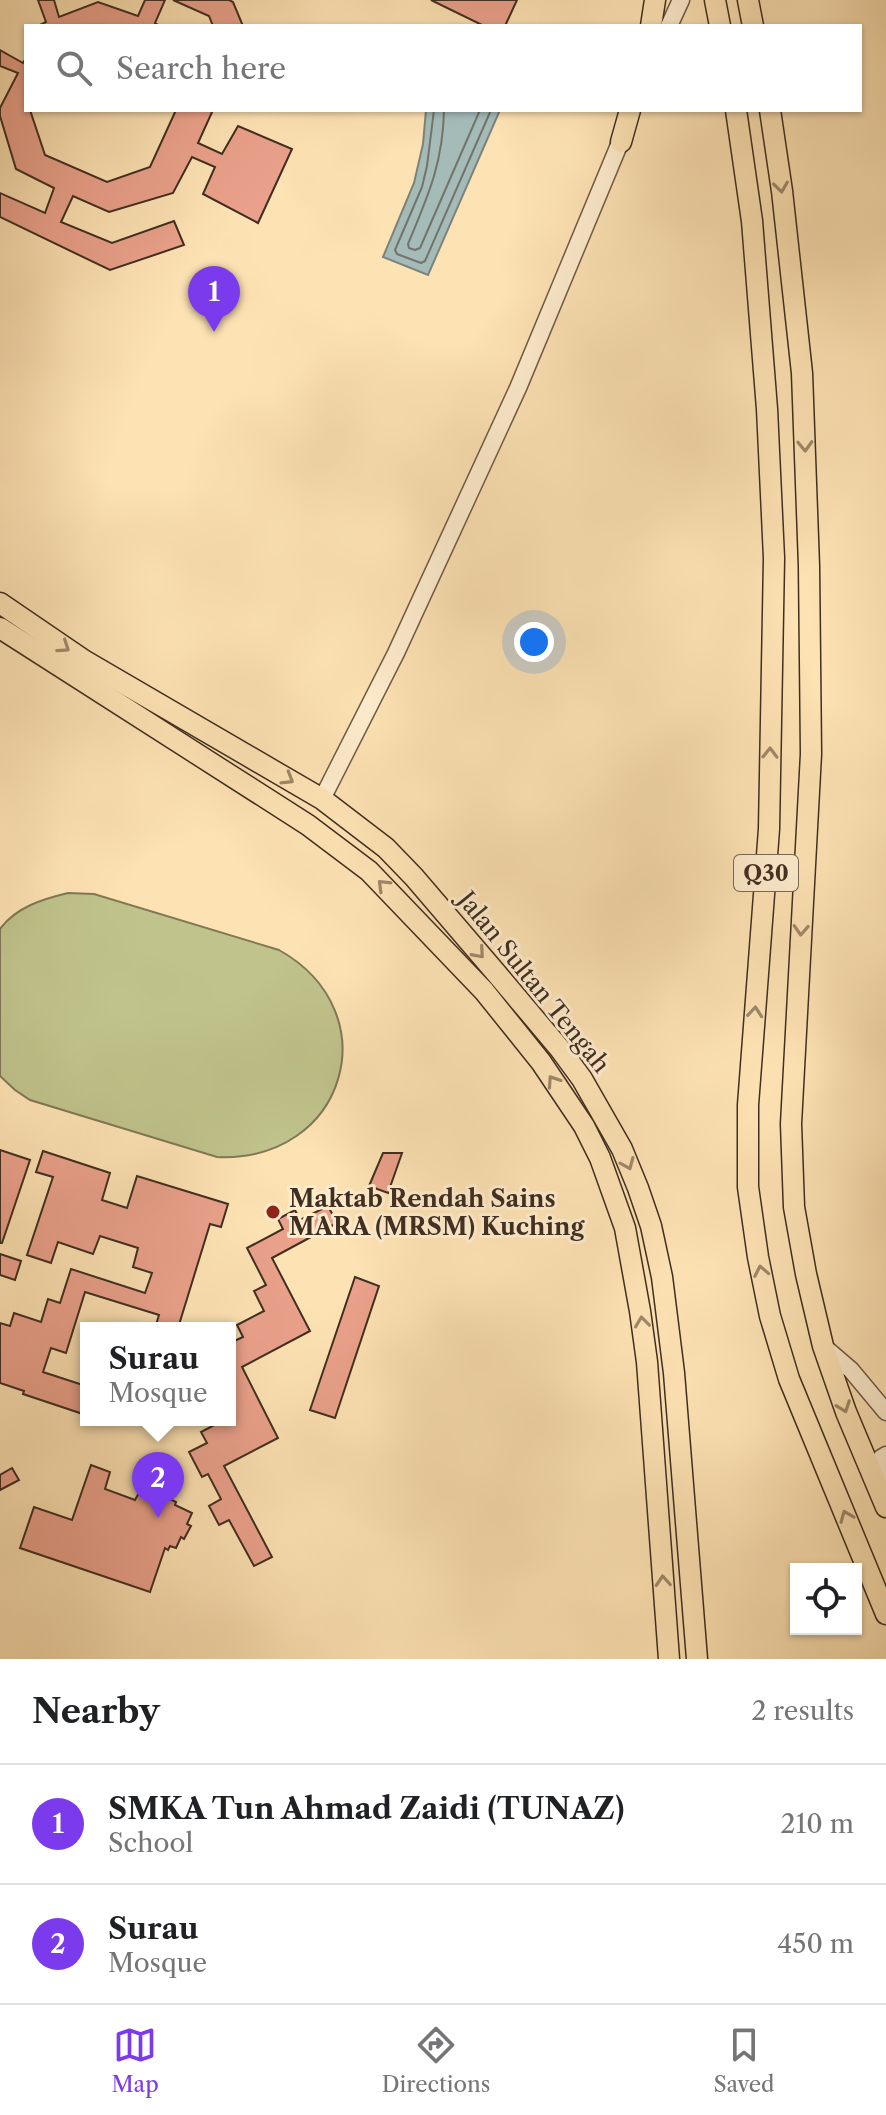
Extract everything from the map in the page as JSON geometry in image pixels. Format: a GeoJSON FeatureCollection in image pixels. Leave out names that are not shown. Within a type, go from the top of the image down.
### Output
{"type":"FeatureCollection","features":[{"type":"Feature","properties":{"kind":"main road"},"geometry":{"type":"LineString","coordinates":[[651,24],[655,0]]}},
{"type":"Feature","properties":{"kind":"main road"},"geometry":{"type":"LineString","coordinates":[[715,0],[720,24]]}},
{"type":"Feature","properties":{"kind":"main road"},"geometry":{"type":"LineString","coordinates":[[748,0],[753,24]]}},
{"type":"Feature","properties":{"kind":"main road"},"geometry":{"type":"LineString","coordinates":[[762,0],[764,24]]}},
{"type":"Feature","properties":{"kind":"main road"},"geometry":{"type":"LineString","coordinates":[[621,142],[631,112]]}},
{"type":"Feature","properties":{"kind":"main road"},"geometry":{"type":"LineString","coordinates":[[725,112],[740,134]]}},
{"type":"Feature","properties":{"kind":"main road","name":"Q30"},"geometry":{"type":"LineString","coordinates":[[736,112],[752,221],[766,393],[774,558],[769,829],[748,1105],[748,1187],[770,1316],[789,1379],[886,1614]]}},
{"type":"Feature","properties":{"kind":"main road","name":"Q30"},"geometry":{"type":"LineString","coordinates":[[770,112],[802,373],[809,566],[811,754],[791,1124],[794,1207],[823,1346],[846,1412],[883,1499]]}},
{"type":"Feature","properties":{"kind":"main road","name":"Jalan Sultan Tengah"},"geometry":{"type":"LineString","coordinates":[[0,603],[85,661],[322,799],[386,848],[560,1049],[589,1090],[622,1149],[638,1188],[651,1226],[662,1277],[674,1373],[697,1659]]}},
{"type":"Feature","properties":{"kind":"main road","name":"Jalan Sultan Tengah"},"geometry":{"type":"LineString","coordinates":[[0,628],[308,825],[369,871],[484,991],[541,1062],[584,1126],[600,1158],[621,1215],[640,1311],[647,1362],[669,1659]]}},
{"type":"Feature","properties":{"kind":"street"},"geometry":{"type":"LineString","coordinates":[[670,24],[681,0]]}},
{"type":"Feature","properties":{"kind":"street"},"geometry":{"type":"LineString","coordinates":[[322,799],[396,653],[518,388],[621,142]]}},
{"type":"Feature","properties":{"kind":"street"},"geometry":{"type":"LineString","coordinates":[[823,1346],[851,1370],[886,1412]]}},
{"type":"Feature","properties":{"kind":"street"},"geometry":{"type":"LineString","coordinates":[[883,1499],[881,1458],[886,1455]]}},
{"type":"Feature","properties":{"kind":"green space"},"geometry":{"type":"Polygon","coordinates":[[[68,893],[94,894],[279,950],[314,977],[335,1010],[342,1045],[338,1079],[322,1111],[296,1136],[261,1152],[217,1157],[30,1100],[15,1090],[0,1076],[0,929],[22,910],[68,893]]]}},
{"type":"Feature","properties":{"kind":"water"},"geometry":{"type":"Polygon","coordinates":[[[426,112],[499,112],[428,275],[383,257],[414,183],[423,144],[426,112]]]}},
{"type":"Feature","properties":{"kind":"building"},"geometry":{"type":"Polygon","coordinates":[[[38,0],[54,0],[59,17],[98,2],[138,16],[145,0],[165,0],[157,24],[42,24],[46,22],[38,0]]]}},
{"type":"Feature","properties":{"kind":"building"},"geometry":{"type":"Polygon","coordinates":[[[173,0],[229,0],[233,2],[242,24],[212,24],[209,16],[173,0]]]}},
{"type":"Feature","properties":{"kind":"building"},"geometry":{"type":"Polygon","coordinates":[[[431,0],[517,0],[506,24],[480,24],[431,0]]]}},
{"type":"Feature","properties":{"kind":"building"},"geometry":{"type":"Polygon","coordinates":[[[0,50],[24,61],[24,112],[31,112],[45,155],[107,182],[150,167],[175,112],[212,112],[198,143],[222,154],[238,126],[292,149],[258,223],[203,194],[215,167],[192,157],[173,193],[109,212],[73,196],[61,222],[112,243],[174,221],[184,245],[110,270],[0,217],[0,193],[45,213],[54,188],[16,169],[0,108],[18,73],[0,66],[0,50]]]}},
{"type":"Feature","properties":{"kind":"building"},"geometry":{"type":"Polygon","coordinates":[[[0,1150],[30,1160],[2,1243],[0,1243],[0,1150]]]}},
{"type":"Feature","properties":{"kind":"building"},"geometry":{"type":"Polygon","coordinates":[[[43,1151],[110,1173],[102,1200],[127,1208],[137,1176],[228,1204],[221,1227],[210,1224],[180,1322],[157,1322],[159,1315],[85,1292],[66,1353],[51,1348],[43,1372],[80,1384],[80,1413],[0,1383],[0,1323],[10,1326],[14,1313],[41,1322],[48,1299],[60,1303],[71,1269],[145,1293],[152,1273],[133,1267],[138,1248],[100,1236],[93,1254],[58,1242],[51,1263],[27,1255],[53,1177],[36,1172],[43,1151]]]}},
{"type":"Feature","properties":{"kind":"building"},"geometry":{"type":"Polygon","coordinates":[[[383,1153],[402,1153],[388,1193],[369,1186],[383,1153]]]}},
{"type":"Feature","properties":{"kind":"building"},"geometry":{"type":"Polygon","coordinates":[[[328,1206],[337,1223],[272,1258],[310,1331],[242,1367],[278,1438],[224,1466],[272,1557],[254,1566],[229,1520],[219,1525],[209,1506],[221,1499],[208,1474],[202,1477],[189,1452],[207,1443],[201,1432],[212,1426],[236,1426],[236,1340],[243,1337],[237,1325],[264,1311],[254,1291],[266,1285],[247,1248],[283,1229],[278,1219],[295,1210],[300,1220],[328,1206]]]}},
{"type":"Feature","properties":{"kind":"building"},"geometry":{"type":"Polygon","coordinates":[[[0,1254],[21,1261],[15,1280],[0,1275],[0,1254]]]}},
{"type":"Feature","properties":{"kind":"building"},"geometry":{"type":"Polygon","coordinates":[[[355,1277],[379,1286],[335,1418],[310,1410],[355,1277]]]}},
{"type":"Feature","properties":{"kind":"building"},"geometry":{"type":"Polygon","coordinates":[[[91,1465],[110,1472],[105,1489],[135,1500],[141,1489],[150,1494],[152,1490],[192,1513],[187,1524],[191,1526],[184,1539],[181,1537],[176,1548],[165,1548],[150,1592],[20,1548],[34,1507],[72,1520],[91,1465]]]}},
{"type":"Feature","properties":{"kind":"building"},"geometry":{"type":"Polygon","coordinates":[[[12,1468],[19,1480],[0,1490],[0,1475],[12,1468]]]}},
{"type":"Feature","properties":{"kind":"place","name":"SMKA Tun Ahmad Zaidi (TUNAZ)"},"geometry":{"type":"Point","coordinates":[214,332]}},
{"type":"Feature","properties":{"kind":"place","name":"Maktab Rendah Sains MARA (MRSM) Kuching"},"geometry":{"type":"Point","coordinates":[273,1212]}},
{"type":"Feature","properties":{"kind":"place","name":"Surau"},"geometry":{"type":"Point","coordinates":[158,1518]}}]}
